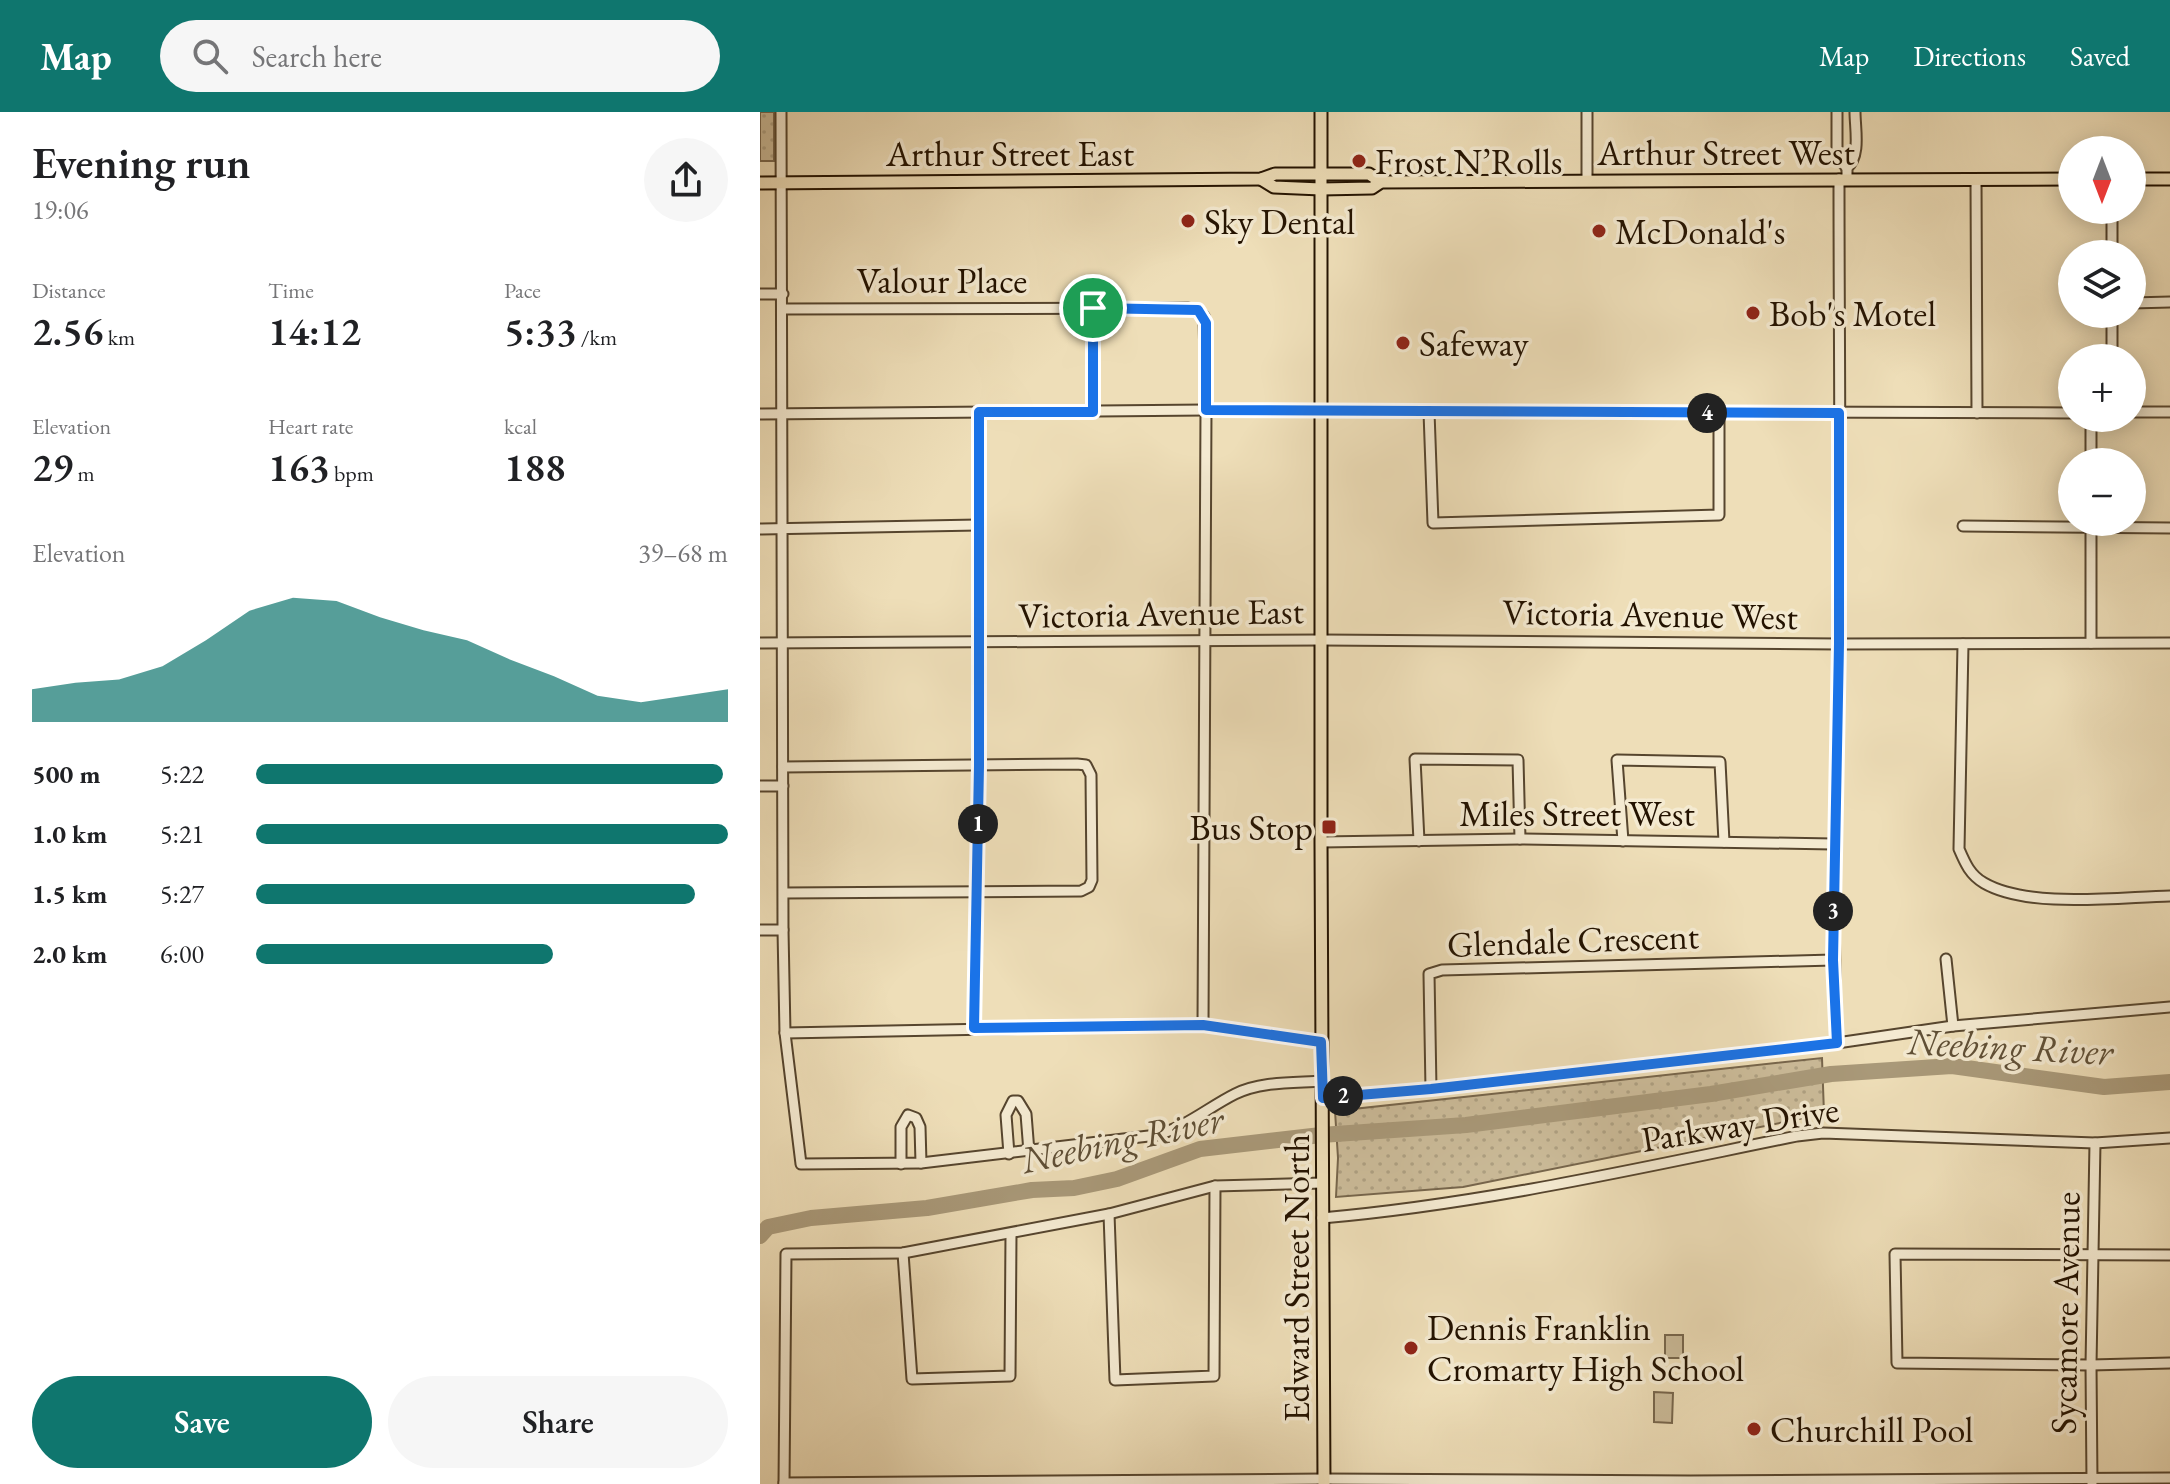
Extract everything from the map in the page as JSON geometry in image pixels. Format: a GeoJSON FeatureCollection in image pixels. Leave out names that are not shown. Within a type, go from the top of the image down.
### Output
{"type":"FeatureCollection","features":[{"type":"Feature","properties":{"kind":"main road","name":"Edward Street North"},"geometry":{"type":"LineString","coordinates":[[1321,112],[1324,1481]]}},
{"type":"Feature","properties":{"kind":"main road","name":"Arthur Street East"},"geometry":{"type":"LineString","coordinates":[[760,183],[1261,179],[1275,174],[1321,174]]}},
{"type":"Feature","properties":{"kind":"main road","name":"Arthur Street West"},"geometry":{"type":"LineString","coordinates":[[1321,174],[1369,174],[1381,182]]}},
{"type":"Feature","properties":{"kind":"main road","name":"Arthur Street West"},"geometry":{"type":"LineString","coordinates":[[1321,189],[1372,188],[1381,182],[1844,175],[2058,179]]}},
{"type":"Feature","properties":{"kind":"main road","name":"Arthur Street East"},"geometry":{"type":"LineString","coordinates":[[1261,179],[1274,187],[1321,189]]}},
{"type":"Feature","properties":{"kind":"main road"},"geometry":{"type":"LineString","coordinates":[[2146,179],[2170,179]]}},
{"type":"Feature","properties":{"kind":"street"},"geometry":{"type":"LineString","coordinates":[[781,112],[783,930],[785,1033],[801,1164],[921,1163],[1157,1135],[1175,1129],[1238,1092],[1262,1085],[1322,1081]]}},
{"type":"Feature","properties":{"kind":"street"},"geometry":{"type":"LineString","coordinates":[[1587,112],[1587,181]]}},
{"type":"Feature","properties":{"kind":"street"},"geometry":{"type":"LineString","coordinates":[[1837,112],[1837,156],[1844,175],[1839,413],[1839,644],[1833,844],[1837,1043]]}},
{"type":"Feature","properties":{"kind":"street"},"geometry":{"type":"LineString","coordinates":[[1844,175],[1855,156],[1855,112]]}},
{"type":"Feature","properties":{"kind":"street"},"geometry":{"type":"LineString","coordinates":[[1976,179],[1977,413]]}},
{"type":"Feature","properties":{"kind":"street"},"geometry":{"type":"LineString","coordinates":[[760,294],[783,294]]}},
{"type":"Feature","properties":{"kind":"street"},"geometry":{"type":"LineString","coordinates":[[2146,303],[2170,302]]}},
{"type":"Feature","properties":{"kind":"street"},"geometry":{"type":"LineString","coordinates":[[1093,308],[1093,412]]}},
{"type":"Feature","properties":{"kind":"street","name":"Valour Place"},"geometry":{"type":"LineString","coordinates":[[783,309],[1198,310],[1206,323],[1206,410]]}},
{"type":"Feature","properties":{"kind":"street"},"geometry":{"type":"LineString","coordinates":[[760,414],[1206,410],[2058,413]]}},
{"type":"Feature","properties":{"kind":"street"},"geometry":{"type":"LineString","coordinates":[[1203,1025],[1206,410]]}},
{"type":"Feature","properties":{"kind":"street"},"geometry":{"type":"LineString","coordinates":[[974,1028],[978,892],[979,412]]}},
{"type":"Feature","properties":{"kind":"street"},"geometry":{"type":"LineString","coordinates":[[1429,412],[1433,523],[1719,515],[1719,413]]}},
{"type":"Feature","properties":{"kind":"street"},"geometry":{"type":"LineString","coordinates":[[2146,412],[2170,412]]}},
{"type":"Feature","properties":{"kind":"street"},"geometry":{"type":"LineString","coordinates":[[760,529],[978,525]]}},
{"type":"Feature","properties":{"kind":"street"},"geometry":{"type":"LineString","coordinates":[[1963,526],[2058,525]]}},
{"type":"Feature","properties":{"kind":"street"},"geometry":{"type":"LineString","coordinates":[[2146,527],[2170,528]]}},
{"type":"Feature","properties":{"kind":"street"},"geometry":{"type":"LineString","coordinates":[[2091,536],[2091,643]]}},
{"type":"Feature","properties":{"kind":"street","name":"Victoria Avenue East"},"geometry":{"type":"LineString","coordinates":[[760,643],[1322,640]]}},
{"type":"Feature","properties":{"kind":"street","name":"Victoria Avenue West"},"geometry":{"type":"LineString","coordinates":[[1322,640],[2170,643]]}},
{"type":"Feature","properties":{"kind":"street"},"geometry":{"type":"LineString","coordinates":[[1963,644],[1959,849],[1966,868],[1984,884],[2024,896],[2052,899],[2170,896]]}},
{"type":"Feature","properties":{"kind":"street"},"geometry":{"type":"LineString","coordinates":[[1419,841],[1415,759],[1518,760],[1520,839]]}},
{"type":"Feature","properties":{"kind":"street"},"geometry":{"type":"LineString","coordinates":[[1623,841],[1617,760],[1720,762],[1724,842]]}},
{"type":"Feature","properties":{"kind":"street"},"geometry":{"type":"LineString","coordinates":[[783,767],[1086,765],[1091,775],[1092,880],[1089,887],[1081,891],[784,893]]}},
{"type":"Feature","properties":{"kind":"street"},"geometry":{"type":"LineString","coordinates":[[760,786],[783,786]]}},
{"type":"Feature","properties":{"kind":"street","name":"Miles Street West"},"geometry":{"type":"LineString","coordinates":[[1321,842],[1520,839],[1833,844]]}},
{"type":"Feature","properties":{"kind":"street"},"geometry":{"type":"LineString","coordinates":[[760,930],[783,930]]}},
{"type":"Feature","properties":{"kind":"street"},"geometry":{"type":"LineString","coordinates":[[1946,959],[1953,1026]]}},
{"type":"Feature","properties":{"kind":"street","name":"Glendale Crescent"},"geometry":{"type":"LineString","coordinates":[[1431,1089],[1429,974],[1442,970],[1833,960]]}},
{"type":"Feature","properties":{"kind":"street"},"geometry":{"type":"LineString","coordinates":[[1323,1104],[1837,1043],[1953,1026],[2170,1007]]}},
{"type":"Feature","properties":{"kind":"street"},"geometry":{"type":"LineString","coordinates":[[785,1033],[1203,1025],[1321,1042]]}},
{"type":"Feature","properties":{"kind":"street"},"geometry":{"type":"LineString","coordinates":[[1009,1154],[1006,1115],[1013,1101],[1018,1101],[1026,1114],[1029,1152]]}},
{"type":"Feature","properties":{"kind":"street"},"geometry":{"type":"LineString","coordinates":[[901,1164],[902,1122],[908,1115],[916,1118],[920,1127],[921,1163]]}},
{"type":"Feature","properties":{"kind":"street","name":"Parkway Drive"},"geometry":{"type":"LineString","coordinates":[[1322,1218],[1408,1211],[1480,1200],[1823,1133],[2095,1143],[2170,1138]]}},
{"type":"Feature","properties":{"kind":"street","name":"Sycamore Avenue"},"geometry":{"type":"LineString","coordinates":[[2092,1481],[2095,1143]]}},
{"type":"Feature","properties":{"kind":"street"},"geometry":{"type":"LineString","coordinates":[[1322,1183],[1215,1186],[1109,1214],[903,1253],[786,1255],[784,1484],[2092,1481],[2170,1478]]}},
{"type":"Feature","properties":{"kind":"street"},"geometry":{"type":"LineString","coordinates":[[1109,1214],[1115,1380],[1214,1376],[1215,1186]]}},
{"type":"Feature","properties":{"kind":"street"},"geometry":{"type":"LineString","coordinates":[[903,1253],[912,1379],[1010,1376],[1011,1234]]}},
{"type":"Feature","properties":{"kind":"street"},"geometry":{"type":"LineString","coordinates":[[2170,1255],[1895,1254],[1897,1363],[2170,1363]]}},
{"type":"Feature","properties":{"kind":"green space"},"geometry":{"type":"Polygon","coordinates":[[[760,112],[774,112],[774,161],[760,161],[760,112]]]}},
{"type":"Feature","properties":{"kind":"green space"},"geometry":{"type":"Polygon","coordinates":[[[1822,1058],[1824,1114],[1463,1187],[1336,1197],[1338,1158],[1335,1111],[1822,1058]]]}},
{"type":"Feature","properties":{"kind":"green space"},"geometry":{"type":"Polygon","coordinates":[[[1665,1335],[1683,1335],[1683,1358],[1665,1358],[1665,1335]]]}},
{"type":"Feature","properties":{"kind":"green space"},"geometry":{"type":"Polygon","coordinates":[[[1654,1392],[1673,1393],[1672,1423],[1654,1422],[1654,1392]]]}},
{"type":"Feature","properties":{"kind":"waterway","name":"Neebing River"},"geometry":{"type":"LineString","coordinates":[[760,1236],[768,1227],[811,1218],[927,1208],[1032,1190],[1074,1188],[1117,1179],[1200,1149],[1321,1135],[1466,1125],[1711,1094],[1831,1074],[1952,1066],[2104,1087],[2170,1082]]}},
{"type":"Feature","properties":{"kind":"place","name":"Frost N’Rolls"},"geometry":{"type":"Point","coordinates":[1359,161]}},
{"type":"Feature","properties":{"kind":"place","name":"Sky Dental"},"geometry":{"type":"Point","coordinates":[1188,221]}},
{"type":"Feature","properties":{"kind":"place","name":"McDonald's"},"geometry":{"type":"Point","coordinates":[1599,231]}},
{"type":"Feature","properties":{"kind":"place","name":"Bob's Motel"},"geometry":{"type":"Point","coordinates":[1753,313]}},
{"type":"Feature","properties":{"kind":"place","name":"Safeway"},"geometry":{"type":"Point","coordinates":[1403,343]}},
{"type":"Feature","properties":{"kind":"place","name":"Bus Stop"},"geometry":{"type":"Point","coordinates":[1329,827]}},
{"type":"Feature","properties":{"kind":"place","name":"Dennis Franklin Cromarty High School"},"geometry":{"type":"Point","coordinates":[1411,1348]}},
{"type":"Feature","properties":{"kind":"place","name":"Churchill Pool"},"geometry":{"type":"Point","coordinates":[1754,1429]}},
{"type":"Feature","properties":{"kind":"route"},"geometry":{"type":"LineString","coordinates":[[1093,308],[1198,310],[1206,323],[1206,410],[1839,413],[1839,644],[1833,844],[1837,1043],[1431,1089],[1323,1098],[1321,1042],[1203,1025],[974,1028],[978,892],[979,412],[1093,412],[1093,308]]}}]}
